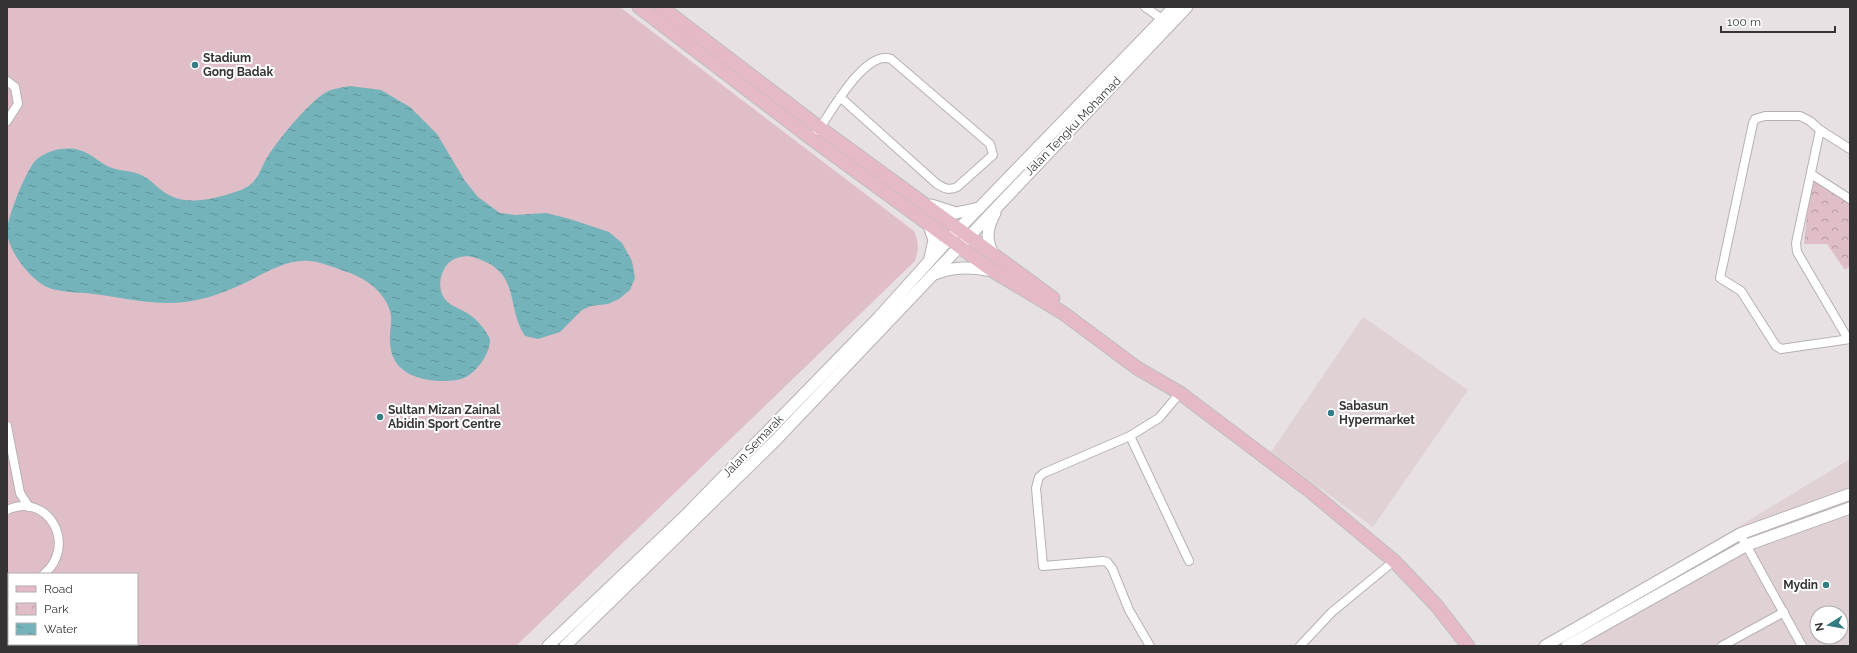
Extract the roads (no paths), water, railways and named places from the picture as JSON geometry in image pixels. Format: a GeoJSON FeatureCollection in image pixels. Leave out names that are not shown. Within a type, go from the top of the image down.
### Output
{"type":"FeatureCollection","features":[{"type":"Feature","properties":{"kind":"main road"},"geometry":{"type":"LineString","coordinates":[[639,7],[812,139],[993,271],[1063,313],[1137,368],[1177,391]]}},
{"type":"Feature","properties":{"kind":"main road"},"geometry":{"type":"LineString","coordinates":[[662,7],[820,128],[1141,361],[1177,391],[1310,491],[1394,561],[1436,605],[1468,646]]}},
{"type":"Feature","properties":{"kind":"main road","name":"Jalan Tengku Mohamad"},"geometry":{"type":"LineString","coordinates":[[965,232],[979,208],[1174,7]]}},
{"type":"Feature","properties":{"kind":"main road","name":"Jalan Tengku Mohamad"},"geometry":{"type":"LineString","coordinates":[[955,242],[1003,199],[1187,7]]}},
{"type":"Feature","properties":{"kind":"main road"},"geometry":{"type":"LineString","coordinates":[[995,255],[988,243],[988,229],[1003,199]]}},
{"type":"Feature","properties":{"kind":"main road"},"geometry":{"type":"LineString","coordinates":[[921,201],[956,213],[979,208]]}},
{"type":"Feature","properties":{"kind":"main road"},"geometry":{"type":"LineString","coordinates":[[927,222],[934,240],[933,250],[928,262]]}},
{"type":"Feature","properties":{"kind":"main road","name":"Jalan Semarak"},"geometry":{"type":"LineString","coordinates":[[548,646],[686,516],[879,317],[928,262],[955,242]]}},
{"type":"Feature","properties":{"kind":"main road","name":"Jalan Semarak"},"geometry":{"type":"LineString","coordinates":[[565,646],[775,441],[933,275],[955,242]]}},
{"type":"Feature","properties":{"kind":"main road"},"geometry":{"type":"LineString","coordinates":[[933,275],[960,268],[972,267],[993,271]]}},
{"type":"Feature","properties":{"kind":"main road"},"geometry":{"type":"LineString","coordinates":[[1545,646],[1740,534],[1850,494]]}},
{"type":"Feature","properties":{"kind":"main road"},"geometry":{"type":"LineString","coordinates":[[1567,646],[1747,545],[1850,508]]}},
{"type":"Feature","properties":{"kind":"street"},"geometry":{"type":"LineString","coordinates":[[1145,7],[1162,20]]}},
{"type":"Feature","properties":{"kind":"street"},"geometry":{"type":"LineString","coordinates":[[812,139],[840,97],[853,80],[874,60],[886,57],[891,59],[990,144],[993,155],[957,187],[950,190],[946,189],[937,184],[840,97]]}},
{"type":"Feature","properties":{"kind":"street"},"geometry":{"type":"LineString","coordinates":[[7,81],[15,87],[18,104],[7,121]]}},
{"type":"Feature","properties":{"kind":"street"},"geometry":{"type":"LineString","coordinates":[[1820,130],[1796,243],[1797,252],[1849,339],[1781,349],[1776,346],[1741,291],[1720,278],[1753,123],[1755,120],[1765,116],[1800,116],[1810,121],[1820,130],[1850,149]]}},
{"type":"Feature","properties":{"kind":"street"},"geometry":{"type":"LineString","coordinates":[[1811,174],[1850,199]]}},
{"type":"Feature","properties":{"kind":"street"},"geometry":{"type":"LineString","coordinates":[[1150,646],[1129,610],[1112,568],[1107,562],[1102,561],[1043,566],[1036,504],[1036,488],[1039,477],[1050,470],[1130,436],[1159,418],[1177,391]]}},
{"type":"Feature","properties":{"kind":"street"},"geometry":{"type":"LineString","coordinates":[[7,426],[20,493],[29,507]]}},
{"type":"Feature","properties":{"kind":"street"},"geometry":{"type":"LineString","coordinates":[[1130,436],[1189,561]]}},
{"type":"Feature","properties":{"kind":"street"},"geometry":{"type":"LineString","coordinates":[[7,510],[20,506],[38,509],[52,521],[59,537],[57,557],[52,566],[45,573]]}},
{"type":"Feature","properties":{"kind":"street"},"geometry":{"type":"LineString","coordinates":[[1740,534],[1802,646]]}},
{"type":"Feature","properties":{"kind":"street"},"geometry":{"type":"LineString","coordinates":[[1300,646],[1332,612],[1394,561]]}},
{"type":"Feature","properties":{"kind":"street"},"geometry":{"type":"LineString","coordinates":[[1722,646],[1784,612]]}},
{"type":"Feature","properties":{"kind":"water"},"geometry":{"type":"Polygon","coordinates":[[[350,86],[381,90],[410,107],[437,134],[465,181],[478,197],[500,213],[515,215],[546,213],[609,232],[622,243],[632,261],[635,278],[630,290],[619,299],[608,304],[591,306],[582,310],[560,332],[538,339],[525,336],[515,313],[510,291],[500,272],[490,264],[476,258],[464,256],[456,258],[446,266],[443,272],[440,284],[443,296],[453,306],[466,312],[474,318],[484,329],[490,340],[488,351],[482,362],[474,371],[466,377],[460,379],[440,381],[422,379],[413,376],[400,367],[391,352],[391,316],[386,301],[375,288],[361,278],[328,265],[309,261],[290,263],[280,266],[224,292],[198,300],[163,303],[61,291],[48,288],[30,275],[19,262],[11,247],[7,232],[10,217],[18,194],[32,165],[38,158],[47,153],[54,150],[68,148],[80,150],[111,168],[143,176],[167,194],[179,199],[197,200],[215,198],[241,190],[252,184],[258,176],[265,161],[288,129],[315,100],[333,89],[350,86]]]}},
{"type":"Feature","properties":{"kind":"place","name":"Stadium Gong Badak"},"geometry":{"type":"Point","coordinates":[195,65]}},
{"type":"Feature","properties":{"kind":"place","name":"Sabasun Hypermarket"},"geometry":{"type":"Point","coordinates":[1331,413]}},
{"type":"Feature","properties":{"kind":"place","name":"Sultan Mizan Zainal Abidin Sport Centre"},"geometry":{"type":"Point","coordinates":[380,417]}},
{"type":"Feature","properties":{"kind":"place","name":"Mydin"},"geometry":{"type":"Point","coordinates":[1826,585]}}]}
